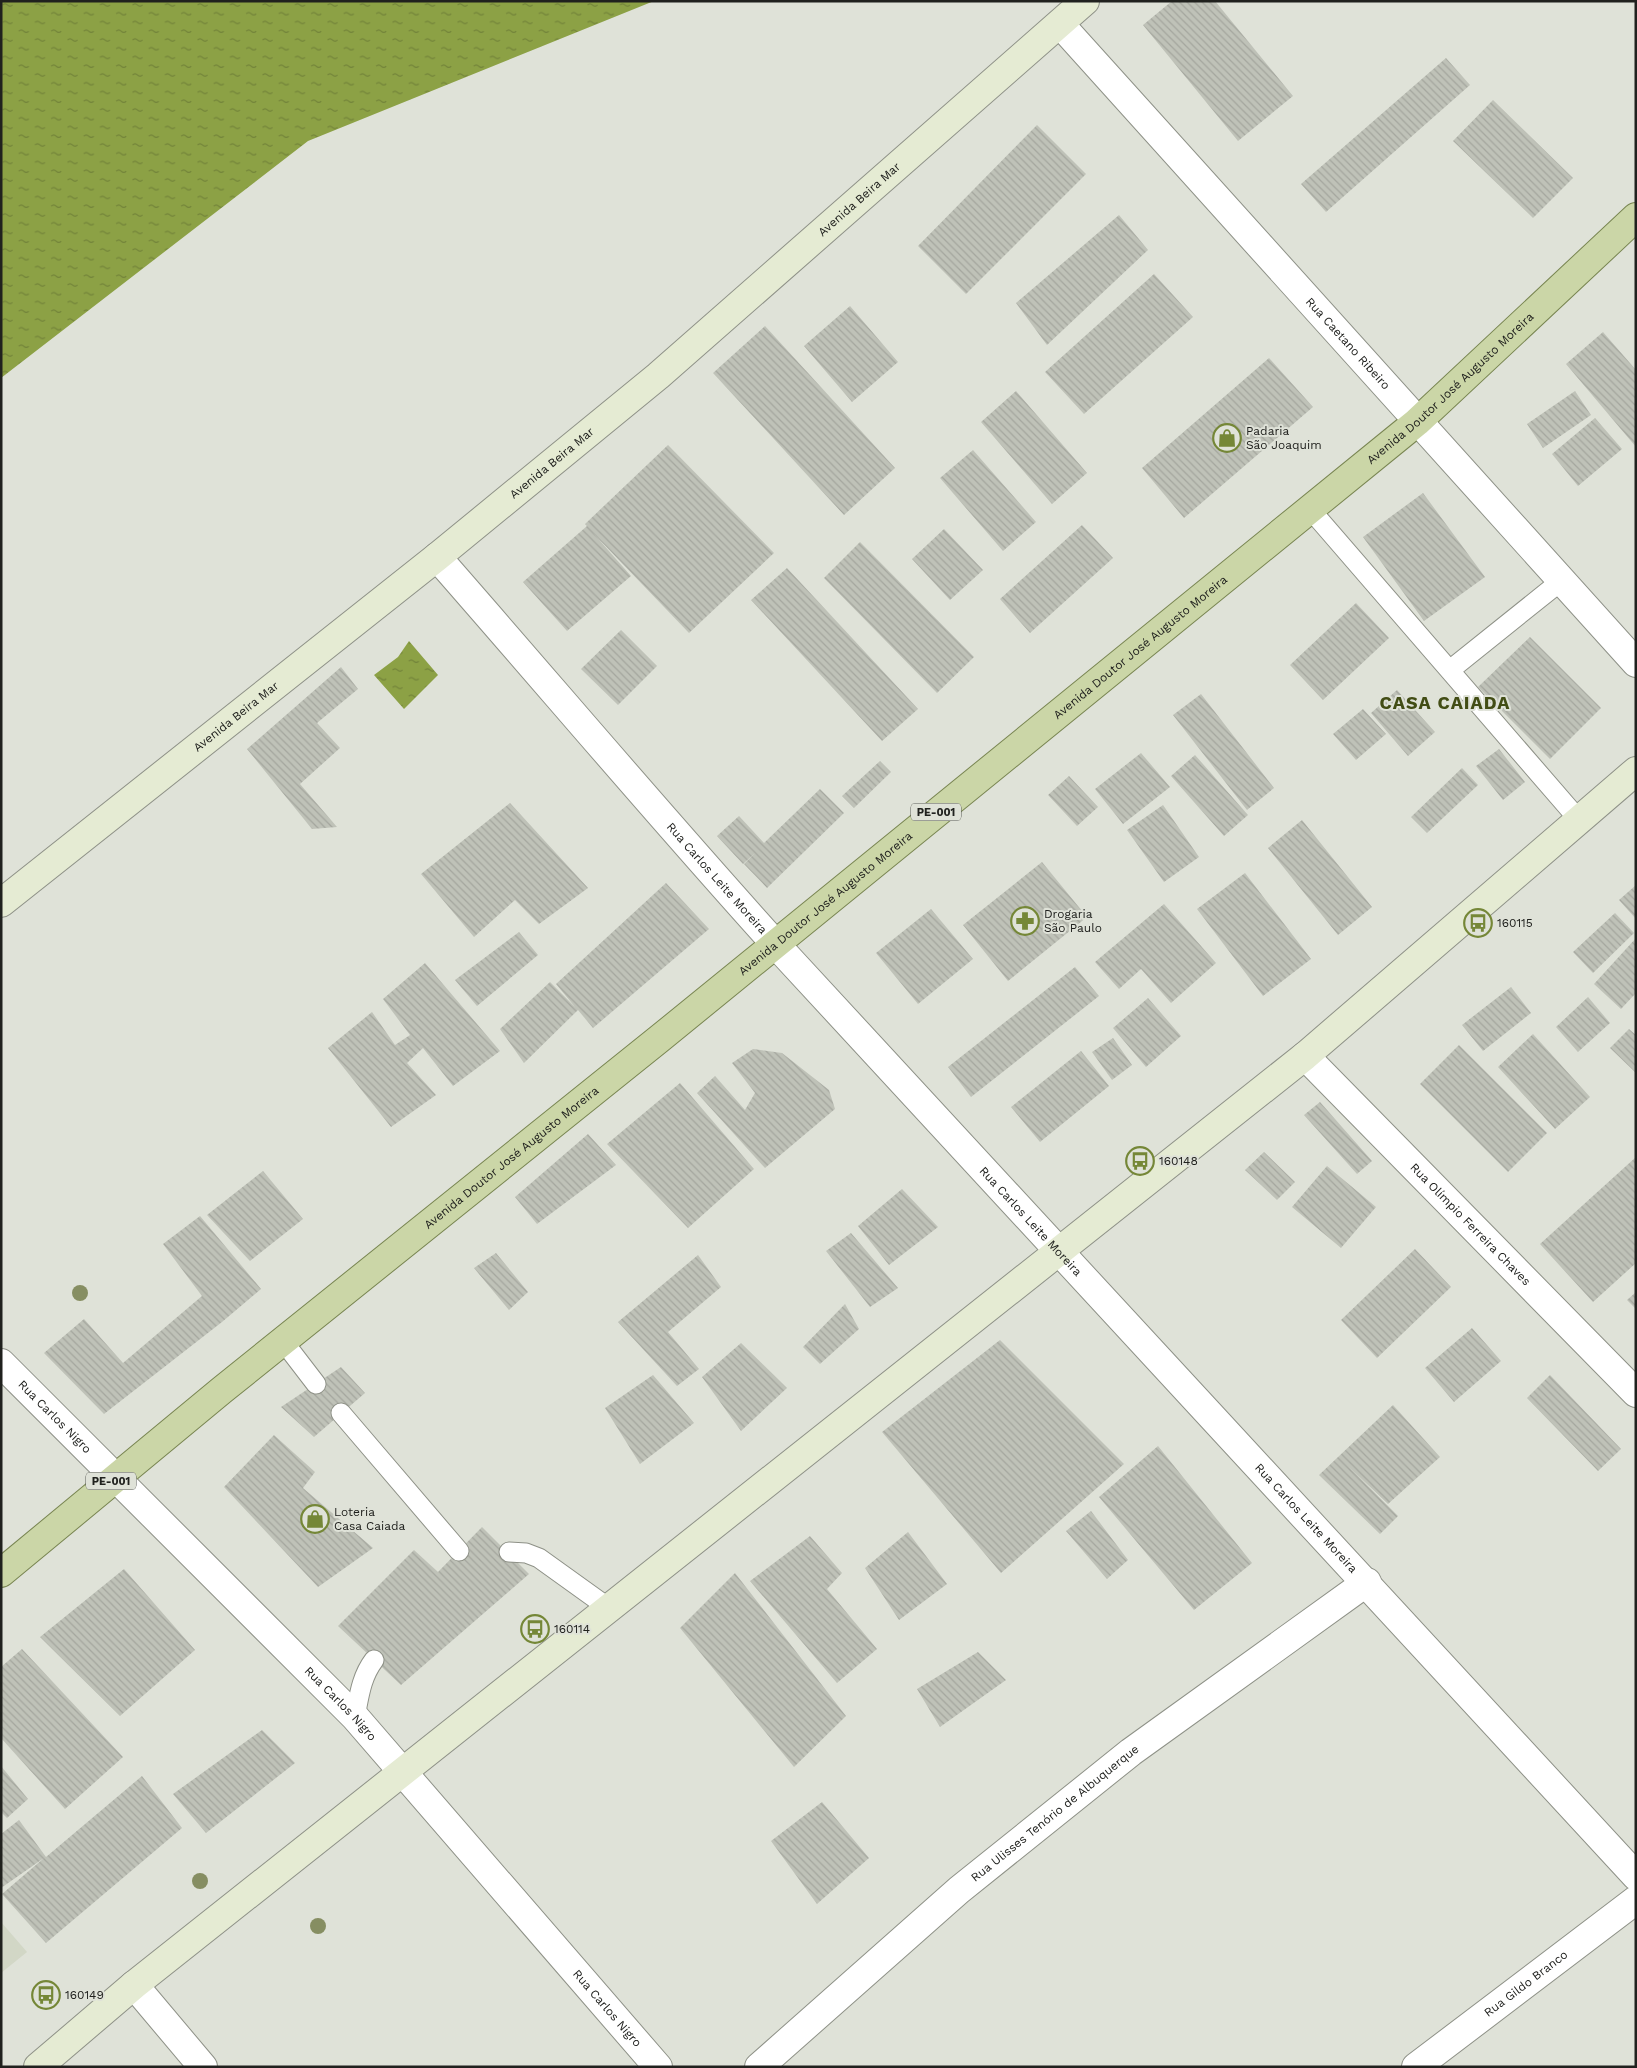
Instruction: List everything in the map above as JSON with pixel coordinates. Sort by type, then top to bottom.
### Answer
[{"type":"main road","name":"Avenida Beira Mar","points":[[1,903],[437,557],[658,376],[1085,1]]},
{"type":"main road","name":"Avenida Doutor José Augusto Moreira","points":[[1,1573],[283,1341],[1417,422],[1636,216]]},
{"type":"main road","points":[[38,2067],[134,1985],[1305,1056],[1636,771]]},
{"type":"street","name":"Rua Caetano Ribeiro","points":[[1060,24],[1636,663]]},
{"type":"street","name":"Rua Carlos Leite Moreira","points":[[437,557],[775,943],[1059,1253],[1367,1582],[1636,1876]]},
{"type":"street","name":"Rua Olímpio Ferreira Chaves","points":[[1305,1056],[1636,1393]]},
{"type":"street","name":"Rua Carlos Nigro","points":[[1,1363],[114,1479],[355,1717],[658,2067]]},
{"type":"street","name":"Rua Ulisses Tenório de Albuquerque","points":[[759,2067],[959,1890],[1131,1752],[1367,1582]]},
{"type":"street","name":"Rua Gildo Branco","points":[[1416,2067],[1636,1900]]},
{"type":"street","points":[[134,1985],[202,2067]]},
{"type":"lane","points":[[1310,509],[1579,820]]},
{"type":"lane","points":[[1450,670],[1562,581]]},
{"type":"lane","points":[[283,1341],[316,1384]]},
{"type":"lane","points":[[341,1413],[459,1551]]},
{"type":"lane","points":[[509,1552],[526,1553],[539,1558],[610,1609]]},
{"type":"lane","points":[[355,1717],[363,1679],[374,1660]]},
{"type":"shaded area","points":[[1,1922],[27,1952],[1,1973]]},
{"type":"water","points":[[1,1],[654,1],[308,141],[1,378]]},
{"type":"water","points":[[409,641],[438,675],[404,709],[374,675],[398,657]]},
{"type":"building","points":[[1172,1],[1215,1],[1293,96],[1238,141],[1143,25]]},
{"type":"building","points":[[1446,58],[1470,85],[1326,212],[1301,184]]},
{"type":"building","points":[[1493,100],[1573,178],[1533,218],[1453,141]]},
{"type":"building","points":[[1037,125],[1086,174],[966,294],[918,246]]},
{"type":"building","points":[[1119,215],[1148,250],[1047,345],[1016,303]]},
{"type":"building","points":[[1154,274],[1193,317],[1084,414],[1045,372]]},
{"type":"building","points":[[850,306],[898,362],[852,402],[804,346]]},
{"type":"building","points":[[765,326],[895,468],[844,515],[713,373]]},
{"type":"building","points":[[1603,332],[1636,370],[1636,447],[1566,364]]},
{"type":"building","name":"Padaria São Joaquim","points":[[1269,358],[1313,407],[1184,518],[1142,468]]},
{"type":"building","points":[[1016,391],[1087,473],[1052,504],[981,422]]},
{"type":"building","points":[[1575,391],[1591,415],[1543,448],[1527,424]]},
{"type":"building","points":[[1595,418],[1622,449],[1578,486],[1552,454]]},
{"type":"building","points":[[668,445],[774,553],[689,633],[593,533],[631,576],[567,631],[523,582],[587,526],[585,524]]},
{"type":"building","points":[[973,450],[1036,522],[1003,551],[940,478]]},
{"type":"building","points":[[1423,493],[1485,577],[1424,621],[1363,537]]},
{"type":"building","points":[[1082,525],[1113,558],[1030,633],[1000,599]]},
{"type":"building","points":[[944,529],[983,570],[950,600],[912,559]]},
{"type":"building","points":[[860,542],[974,657],[937,693],[824,578]]},
{"type":"building","points":[[787,568],[918,709],[882,741],[751,600]]},
{"type":"building","points":[[1356,603],[1389,638],[1323,700],[1290,665]]},
{"type":"building","points":[[621,630],[657,666],[618,705],[581,669]]},
{"type":"building","points":[[1530,637],[1601,708],[1550,759],[1478,687]]},
{"type":"building","points":[[341,667],[358,689],[317,723],[340,748],[300,784],[337,827],[312,829],[247,749]]},
{"type":"building","points":[[1397,690],[1435,732],[1408,756],[1371,713]]},
{"type":"building","points":[[1201,694],[1274,788],[1247,810],[1173,715]]},
{"type":"building","points":[[1363,709],[1386,734],[1356,760],[1333,734]]},
{"type":"building","points":[[1499,749],[1525,782],[1503,800],[1476,766]]},
{"type":"building","points":[[1141,753],[1170,787],[1123,824],[1095,789]]},
{"type":"building","points":[[1195,755],[1248,815],[1224,836],[1171,776]]},
{"type":"building","points":[[880,761],[891,772],[854,808],[842,796]]},
{"type":"building","points":[[1462,768],[1478,785],[1427,833],[1411,817]]},
{"type":"building","points":[[1069,776],[1098,807],[1077,826],[1048,795]]},
{"type":"building","points":[[820,789],[844,813],[767,888],[744,864],[755,853],[743,864],[717,836],[739,816],[764,843]]},
{"type":"building","points":[[510,803],[588,888],[539,924],[515,900],[474,937],[421,874]]},
{"type":"building","points":[[1163,805],[1199,857],[1164,882],[1127,830]]},
{"type":"building","points":[[1302,820],[1372,907],[1338,935],[1268,848]]},
{"type":"building","name":"Drogaria São Paulo","points":[[1042,862],[1087,917],[1008,981],[963,925]]},
{"type":"building","points":[[1245,873],[1311,959],[1263,996],[1197,909]]},
{"type":"building","points":[[666,883],[709,929],[593,1028],[578,1010],[524,1063],[500,1029],[550,982],[575,1007],[556,984]]},
{"type":"building","points":[[1636,885],[1636,919],[1619,900]]},
{"type":"building","points":[[1164,904],[1216,963],[1171,1003],[1141,969],[1119,989],[1095,962]]},
{"type":"building","points":[[931,909],[973,959],[918,1004],[876,953]]},
{"type":"building","points":[[1615,913],[1634,933],[1593,973],[1573,952]]},
{"type":"building","points":[[519,932],[538,955],[477,1006],[455,980]]},
{"type":"building","points":[[1636,938],[1636,993],[1621,1009],[1594,984]]},
{"type":"building","points":[[425,963],[500,1051],[453,1086],[423,1048],[407,1063],[436,1095],[391,1127],[328,1048],[372,1012],[395,1045],[410,1035],[383,999]]},
{"type":"building","points":[[1075,967],[1099,996],[971,1097],[948,1067]]},
{"type":"building","points":[[1511,987],[1531,1013],[1483,1051],[1462,1025]]},
{"type":"building","points":[[1588,997],[1610,1023],[1578,1052],[1556,1027]]},
{"type":"building","points":[[1148,998],[1181,1036],[1146,1067],[1113,1028]]},
{"type":"building","points":[[1629,1029],[1636,1035],[1636,1073],[1610,1048]]},
{"type":"building","points":[[1533,1034],[1590,1097],[1555,1129],[1498,1067]]},
{"type":"building","points":[[1113,1038],[1132,1065],[1112,1080],[1092,1052]]},
{"type":"building","points":[[1459,1045],[1547,1133],[1508,1172],[1420,1084]]},
{"type":"building","points":[[753,1049],[782,1053],[829,1090],[835,1109],[765,1168],[697,1093],[715,1076],[745,1110],[755,1093],[732,1063]]},
{"type":"building","points":[[1081,1051],[1109,1086],[1040,1142],[1011,1107]]},
{"type":"building","points":[[680,1083],[754,1169],[688,1228],[607,1144]]},
{"type":"building","points":[[1320,1102],[1372,1161],[1357,1174],[1304,1115]]},
{"type":"building","points":[[588,1134],[616,1165],[537,1224],[515,1197]]},
{"type":"building","points":[[1264,1152],[1295,1182],[1277,1200],[1245,1170]]},
{"type":"building","points":[[1636,1157],[1636,1263],[1593,1302],[1540,1244]]},
{"type":"building","points":[[1327,1166],[1376,1207],[1341,1248],[1292,1207]]},
{"type":"building","points":[[263,1171],[303,1219],[250,1261],[207,1215]]},
{"type":"building","points":[[902,1189],[938,1227],[889,1265],[858,1226]]},
{"type":"building","points":[[200,1216],[261,1289],[222,1322],[104,1414],[44,1353],[84,1319],[123,1363],[202,1296],[163,1244]]},
{"type":"building","points":[[851,1233],[898,1288],[870,1307],[826,1251]]},
{"type":"building","points":[[1415,1249],[1451,1287],[1377,1358],[1341,1320]]},
{"type":"building","points":[[496,1253],[528,1292],[509,1310],[474,1268]]},
{"type":"building","points":[[698,1255],[721,1287],[668,1332],[699,1369],[677,1386],[618,1322]]},
{"type":"building","points":[[1636,1292],[1636,1309],[1627,1300]]},
{"type":"building","points":[[845,1304],[859,1329],[820,1364],[803,1347]]},
{"type":"building","points":[[1472,1328],[1501,1361],[1454,1402],[1425,1368]]},
{"type":"building","points":[[1000,1340],[1124,1464],[1001,1573],[882,1432]]},
{"type":"building","points":[[741,1343],[787,1388],[741,1431],[702,1377]]},
{"type":"building","points":[[341,1367],[365,1393],[314,1437],[281,1407]]},
{"type":"building","points":[[653,1375],[694,1423],[640,1464],[605,1408]]},
{"type":"building","points":[[1550,1375],[1621,1449],[1598,1471],[1527,1398]]},
{"type":"building","points":[[1393,1405],[1440,1457],[1388,1504],[1349,1467],[1398,1516],[1380,1534],[1319,1475]]},
{"type":"building","points":[[274,1435],[315,1472],[303,1488],[373,1548],[318,1587],[224,1487]]},
{"type":"building","points":[[1158,1446],[1252,1563],[1194,1610],[1099,1497]]},
{"type":"building","points":[[1091,1511],[1128,1560],[1107,1579],[1066,1531]]},
{"type":"building","points":[[482,1527],[529,1574],[401,1685],[338,1626],[414,1550],[438,1572]]},
{"type":"building","points":[[908,1532],[947,1584],[899,1620],[865,1568]]},
{"type":"building","points":[[810,1536],[842,1573],[827,1589],[877,1649],[837,1683],[750,1581]]},
{"type":"building","points":[[124,1569],[195,1650],[120,1716],[40,1637]]},
{"type":"building","points":[[735,1573],[846,1716],[794,1767],[680,1628]]},
{"type":"building","points":[[22,1649],[123,1757],[65,1809],[1,1738],[1,1667]]},
{"type":"building","points":[[978,1652],[1006,1680],[940,1727],[917,1689]]},
{"type":"building","points":[[262,1730],[295,1763],[206,1833],[173,1794]]},
{"type":"building","points":[[1,1766],[28,1799],[7,1818],[1,1812]]},
{"type":"building","points":[[142,1776],[182,1828],[46,1943],[2,1894],[44,1858],[1,1888],[1,1834],[19,1820],[46,1857]]},
{"type":"building","points":[[822,1802],[869,1858],[817,1904],[771,1841]]},
{"type":"place","name":"Padaria São Joaquim","points":[[1227,438]]},
{"type":"place","name":"Drogaria São Paulo","points":[[1025,921]]},
{"type":"place","name":"160115","points":[[1478,923]]},
{"type":"place","name":"160148","points":[[1140,1161]]},
{"type":"place","name":"Loteria Casa Caiada","points":[[315,1519]]},
{"type":"place","name":"160114","points":[[535,1629]]},
{"type":"place","name":"160149","points":[[46,1995]]},
{"type":"district","name":"CASA CAIADA","points":[[1445,703]]}]
